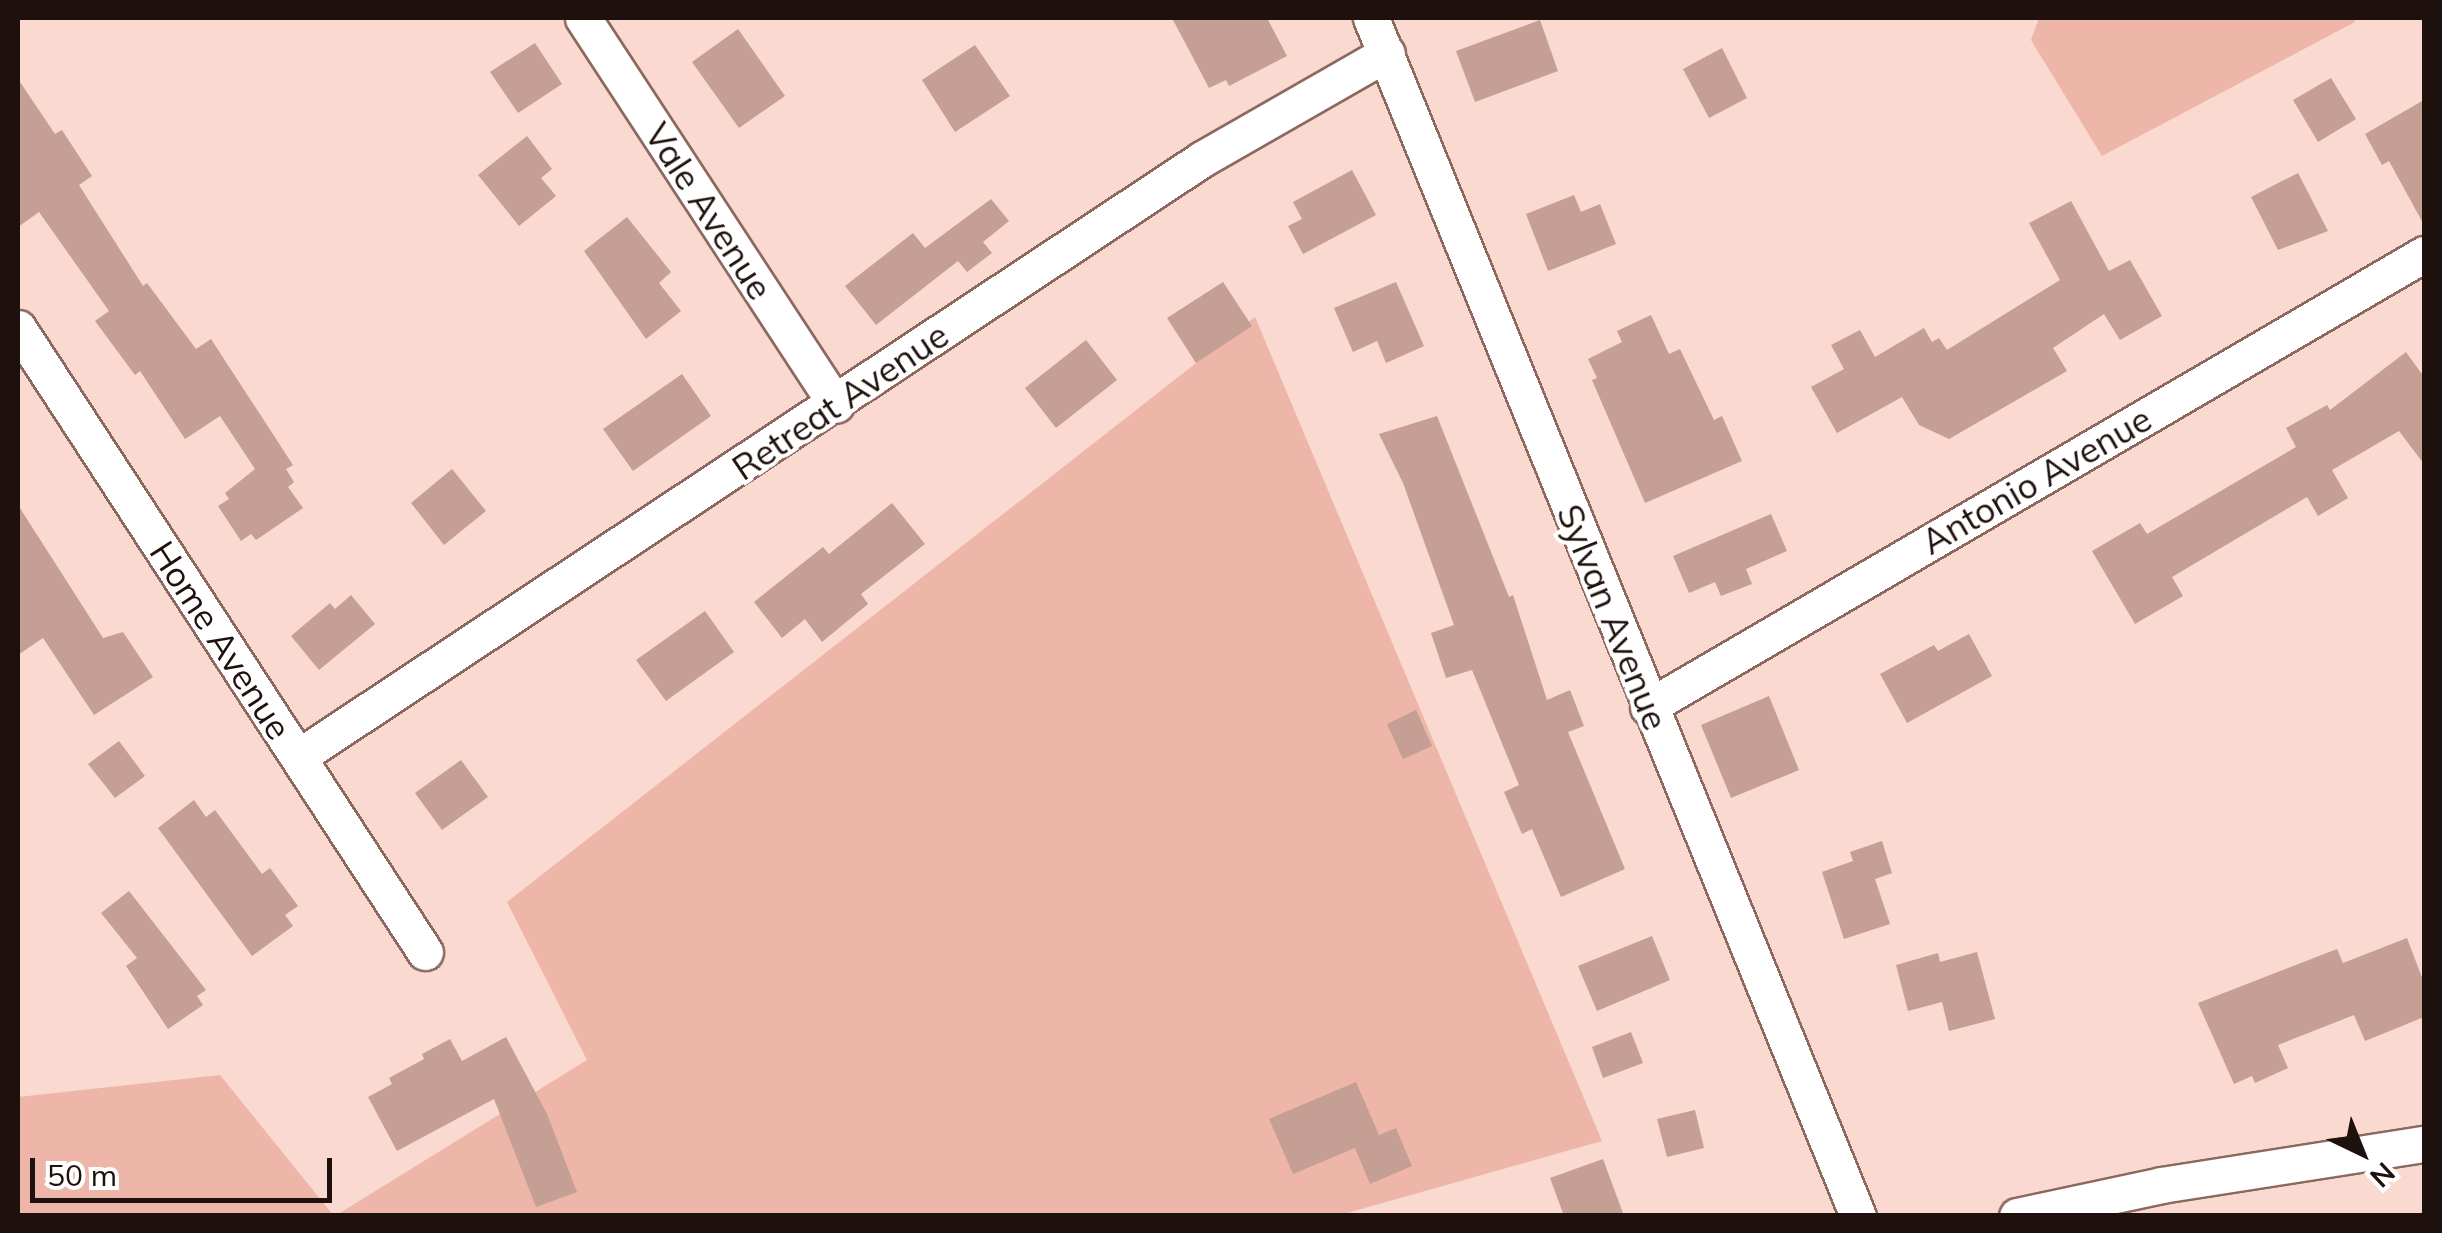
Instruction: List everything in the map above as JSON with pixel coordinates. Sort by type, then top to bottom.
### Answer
[{"type":"street","name":"Vale Avenue","points":[[583,18],[836,404]]},
{"type":"street","name":"Sylvan Avenue","points":[[1372,18],[1648,707],[1858,1216]]},
{"type":"street","name":"Retreat Avenue","points":[[298,758],[1202,159],[1386,53]]},
{"type":"street","name":"Antonio Avenue","points":[[1648,707],[2424,254]]},
{"type":"street","name":"Home Avenue","points":[[18,328],[425,952]]},
{"type":"street","points":[[2017,1216],[2161,1185],[2424,1144]]},
{"type":"shaded area","points":[[2039,18],[2354,18],[2355,22],[2102,156],[2031,40]]},
{"type":"shaded area","points":[[1255,317],[1602,1141],[1340,1215],[335,1216],[587,1060],[507,902]]},
{"type":"shaded area","points":[[220,1075],[333,1215],[18,1215],[18,1097]]},
{"type":"building","points":[[1172,18],[1267,18],[1287,56],[1229,86],[1226,80],[1209,88]]},
{"type":"building","points":[[1540,20],[1558,71],[1475,102],[1456,51]]},
{"type":"building","points":[[738,29],[785,96],[739,128],[692,62]]},
{"type":"building","points":[[535,43],[562,84],[518,113],[490,72]]},
{"type":"building","points":[[975,45],[1010,96],[955,132],[922,80]]},
{"type":"building","points":[[1722,48],[1747,98],[1709,118],[1683,69]]},
{"type":"building","points":[[2331,78],[2356,119],[2318,142],[2293,100]]},
{"type":"building","points":[[18,79],[55,134],[62,130],[92,176],[79,185],[143,286],[147,283],[196,349],[211,339],[293,465],[286,469],[294,482],[288,487],[303,508],[256,540],[251,534],[241,541],[218,506],[229,499],[225,493],[255,469],[220,416],[185,439],[140,371],[135,375],[95,321],[109,311],[39,212],[18,227]]},
{"type":"building","points":[[2424,100],[2424,225],[2389,161],[2382,165],[2365,134]]},
{"type":"building","points":[[527,136],[552,169],[541,178],[556,196],[519,226],[478,175]]},
{"type":"building","points":[[1352,170],[1376,215],[1303,254],[1288,226],[1302,219],[1293,202]]},
{"type":"building","points":[[2298,173],[2328,231],[2278,250],[2251,197]]},
{"type":"building","points":[[1574,195],[1581,212],[1600,204],[1616,244],[1548,271],[1526,214]]},
{"type":"building","points":[[991,199],[1009,221],[983,242],[992,253],[967,272],[958,261],[876,325],[845,286],[913,233],[925,248]]},
{"type":"building","points":[[2071,201],[2109,271],[2130,260],[2162,316],[2120,340],[2104,314],[2053,348],[2067,371],[1949,439],[1919,425],[1902,397],[1837,433],[1811,387],[1844,369],[1831,345],[1860,330],[1875,357],[1924,328],[1932,342],[1939,338],[1947,350],[2060,280],[2029,223]]},
{"type":"building","points":[[627,217],[671,272],[659,283],[681,311],[646,339],[584,251]]},
{"type":"building","points":[[1223,282],[1252,326],[1196,363],[1167,318]]},
{"type":"building","points":[[1396,282],[1424,346],[1386,363],[1377,341],[1353,352],[1334,308]]},
{"type":"building","points":[[1651,315],[1669,354],[1680,349],[1714,420],[1722,416],[1742,461],[1645,503],[1592,380],[1597,378],[1588,359],[1622,342],[1617,331]]},
{"type":"building","points":[[1086,340],[1117,380],[1056,428],[1025,388]]},
{"type":"building","points":[[2406,352],[2424,377],[2424,464],[2399,431],[2332,470],[2348,498],[2318,516],[2307,497],[2172,577],[2183,596],[2135,624],[2092,551],[2140,523],[2147,534],[2296,447],[2286,428],[2327,405],[2330,410]]},
{"type":"building","points":[[682,374],[711,416],[633,471],[603,429]]},
{"type":"building","points":[[1437,416],[1509,597],[1513,595],[1547,700],[1570,690],[1584,726],[1568,732],[1625,869],[1561,897],[1532,829],[1522,834],[1504,792],[1519,785],[1472,670],[1446,678],[1431,633],[1454,625],[1403,483],[1379,434]]},
{"type":"building","points":[[452,469],[486,511],[444,545],[411,503]]},
{"type":"building","points":[[892,503],[925,544],[861,594],[868,604],[822,642],[805,619],[782,638],[754,602],[823,547],[829,554]]},
{"type":"building","points":[[18,505],[103,638],[123,632],[153,677],[94,715],[43,638],[18,655]]},
{"type":"building","points":[[1771,514],[1787,551],[1746,569],[1752,584],[1721,596],[1715,582],[1689,593],[1673,556]]},
{"type":"building","points":[[351,595],[375,624],[319,670],[291,636],[330,603],[335,609]]},
{"type":"building","points":[[705,611],[734,652],[666,701],[636,660]]},
{"type":"building","points":[[1969,634],[1992,676],[1907,723],[1880,674],[1934,645],[1938,651]]},
{"type":"building","points":[[1769,696],[1799,770],[1731,798],[1701,725]]},
{"type":"building","points":[[1416,710],[1432,746],[1403,759],[1387,724]]},
{"type":"building","points":[[119,741],[145,776],[115,798],[88,764]]},
{"type":"building","points":[[461,760],[488,797],[442,830],[415,793]]},
{"type":"building","points":[[194,800],[206,817],[215,810],[262,874],[270,868],[298,906],[285,915],[293,926],[252,956],[158,828]]},
{"type":"building","points":[[1882,841],[1892,873],[1875,879],[1890,924],[1844,939],[1822,872],[1853,861],[1850,852]]},
{"type":"building","points":[[129,891],[206,990],[197,996],[203,1005],[168,1029],[126,966],[137,958],[101,913]]},
{"type":"building","points":[[1652,936],[1670,980],[1597,1011],[1578,966]]},
{"type":"building","points":[[2407,938],[2424,983],[2424,1017],[2365,1041],[2354,1015],[2278,1045],[2288,1068],[2255,1083],[2252,1076],[2234,1084],[2198,1003],[2337,949],[2343,963]]},
{"type":"building","points":[[1977,952],[1995,1019],[1949,1031],[1942,1002],[1908,1011],[1896,965],[1938,953],[1940,962]]},
{"type":"building","points":[[1631,1032],[1643,1063],[1603,1078],[1592,1047]]},
{"type":"building","points":[[506,1037],[547,1114],[577,1192],[536,1207],[494,1099],[397,1151],[368,1097],[392,1084],[389,1078],[424,1059],[422,1054],[450,1039],[462,1061]]},
{"type":"building","points":[[1356,1082],[1379,1135],[1396,1128],[1412,1166],[1370,1184],[1355,1148],[1293,1174],[1269,1119]]},
{"type":"building","points":[[1695,1110],[1704,1148],[1667,1157],[1657,1119]]},
{"type":"building","points":[[1603,1159],[1624,1216],[1564,1216],[1550,1178]]}]
